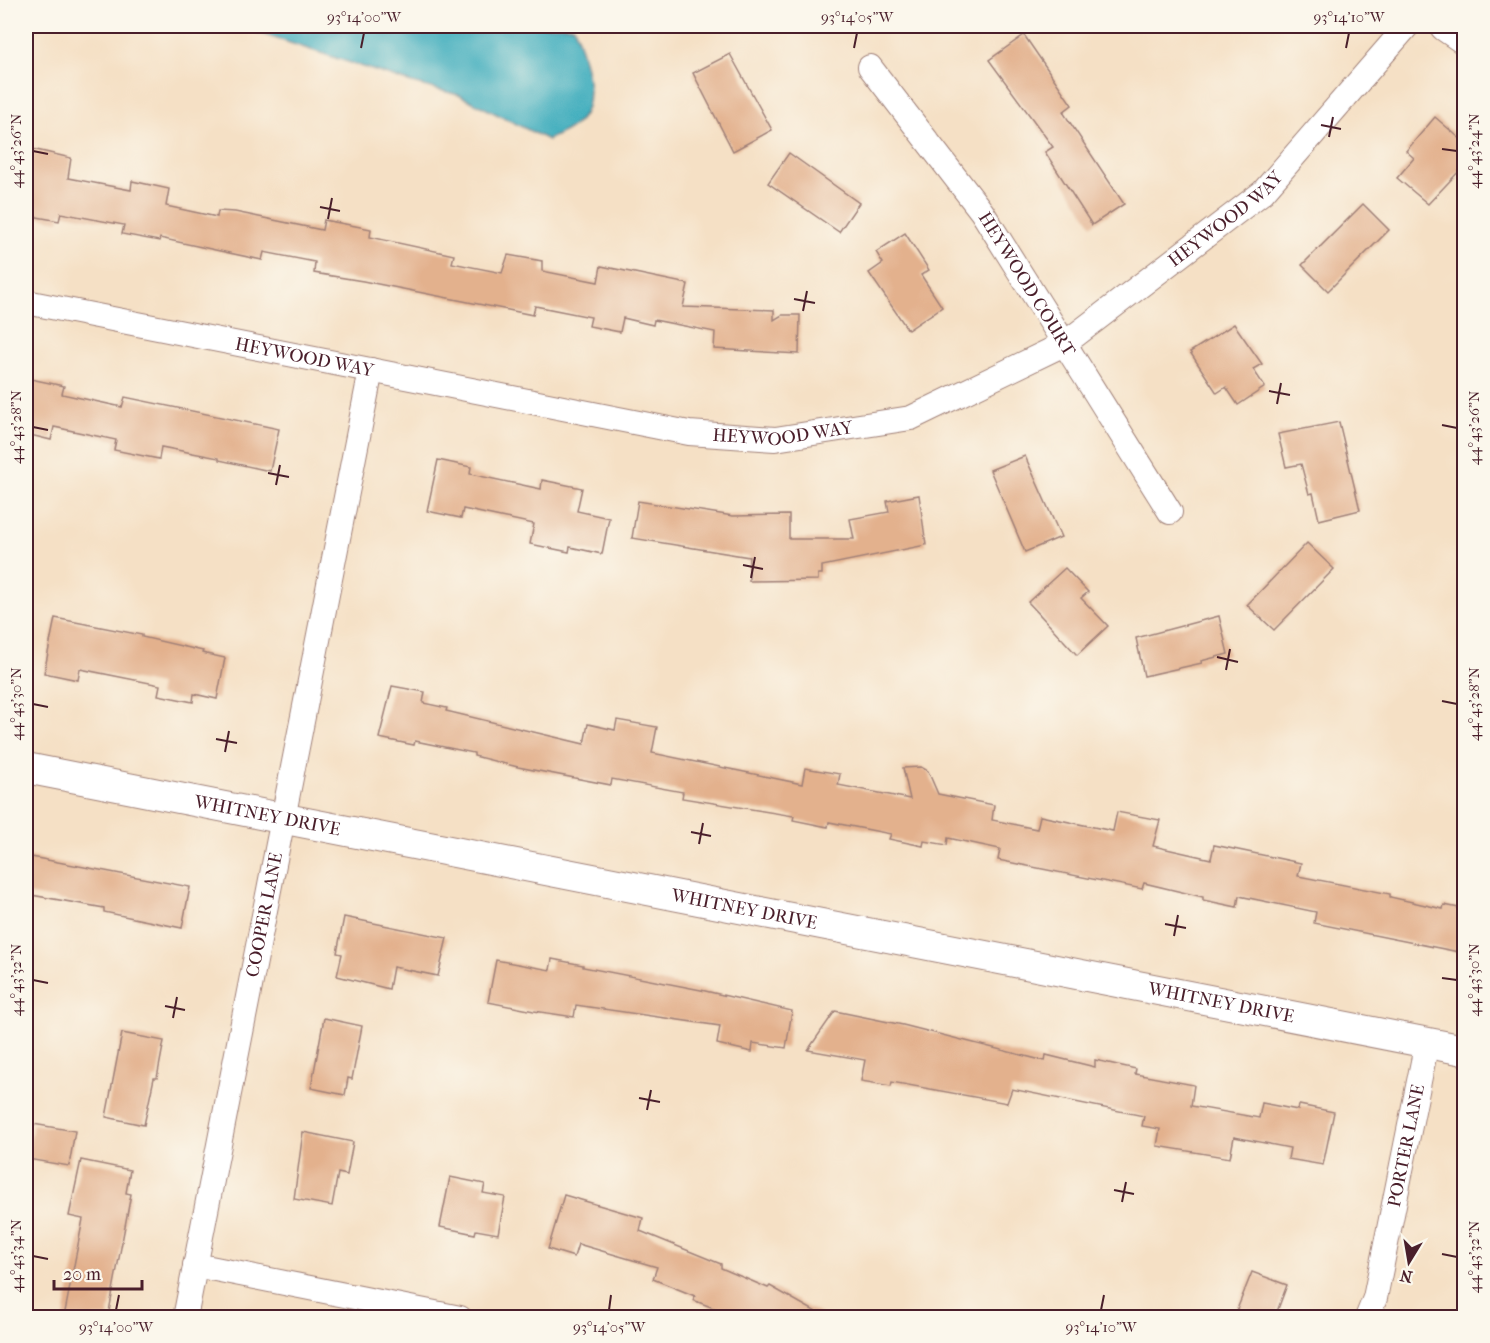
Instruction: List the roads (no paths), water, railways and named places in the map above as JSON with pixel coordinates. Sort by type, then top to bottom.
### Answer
[{"type":"street","name":"HEYWOOD WAY","points":[[26,302],[689,433],[775,438],[911,418],[1064,344],[1263,192],[1407,26]]},
{"type":"street","points":[[1445,26],[1464,39]]},
{"type":"street","name":"HEYWOOD COURT","points":[[870,67],[982,212],[1170,512]]},
{"type":"street","name":"COOPER LANE","points":[[184,1317],[371,370]]},
{"type":"street","name":"WHITNEY DRIVE","points":[[26,768],[1464,1050]]},
{"type":"street","name":"PORTER LANE","points":[[1367,1317],[1375,1298],[1426,1042]]},
{"type":"street","points":[[195,1265],[460,1317]]},
{"type":"water","points":[[238,26],[574,26],[589,87],[586,110],[577,123],[548,140],[459,95],[412,83]]}]
